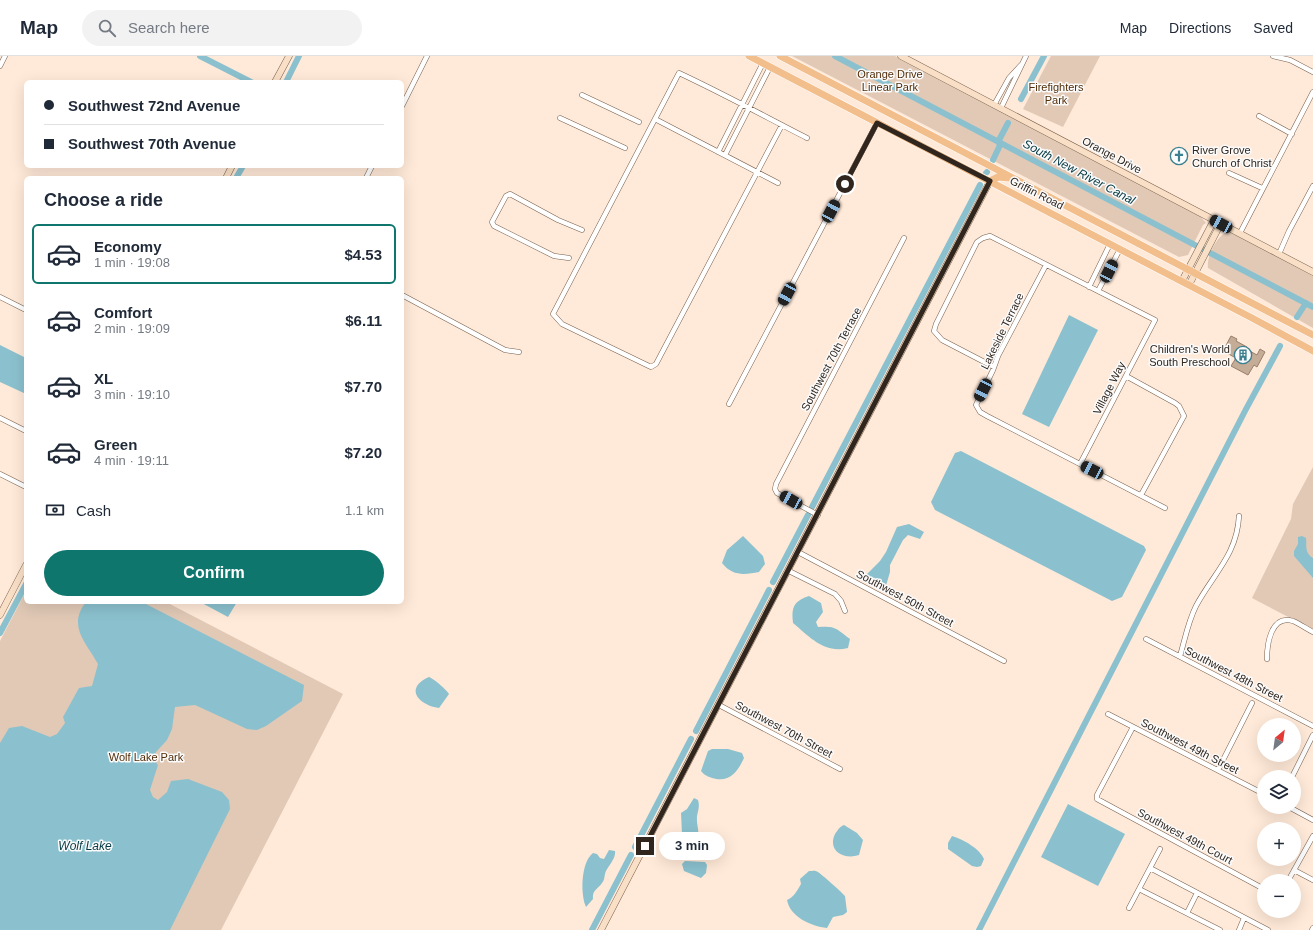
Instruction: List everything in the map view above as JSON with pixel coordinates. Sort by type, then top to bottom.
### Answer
[{"type":"main road","name":"Griffin Road","points":[[749,56],[1186,283],[1313,352]]},
{"type":"main road","name":"Griffin Road","points":[[780,56],[1196,272],[1313,335]]},
{"type":"main road","points":[[971,171],[983,170],[989,165]]},
{"type":"main road","points":[[990,181],[1003,177],[1017,180]]},
{"type":"street","points":[[0,66],[5,56]]},
{"type":"street","points":[[276,80],[288,56]]},
{"type":"street","points":[[404,102],[427,56]]},
{"type":"street","name":"Orange Drive","points":[[901,56],[1313,272]]},
{"type":"street","points":[[1001,108],[1024,63],[1026,56]]},
{"type":"street","points":[[1274,56],[1290,60],[1313,72]]},
{"type":"street","points":[[994,104],[1009,78],[1024,63]]},
{"type":"street","points":[[718,152],[742,104],[767,65]]},
{"type":"street","points":[[724,155],[749,108],[767,65]]},
{"type":"street","points":[[782,125],[656,364],[651,367],[562,324],[553,314],[679,73],[742,104],[749,108],[782,125],[806,138]]},
{"type":"street","points":[[1240,233],[1313,92]]},
{"type":"street","points":[[582,95],[639,122]]},
{"type":"street","points":[[1259,116],[1292,134]]},
{"type":"street","points":[[560,118],[625,148]]},
{"type":"street","points":[[655,119],[778,183]]},
{"type":"street","points":[[729,404],[877,123]]},
{"type":"street","points":[[1229,173],[1262,188]]},
{"type":"street","points":[[601,930],[818,515],[990,181]]},
{"type":"street","points":[[1279,254],[1289,230],[1313,186]]},
{"type":"street","points":[[569,258],[554,256],[494,226],[492,222],[506,196],[510,194],[558,220],[582,230]]},
{"type":"street","points":[[1186,283],[1189,269],[1214,220]]},
{"type":"street","points":[[1186,283],[1196,272],[1221,224]]},
{"type":"street","points":[[994,367],[942,340],[934,331],[936,324],[977,242],[982,238],[990,236],[1098,292],[1120,249]]},
{"type":"street","name":"Southwest 70th Terrace","points":[[818,515],[778,493],[775,489],[776,484],[904,238]]},
{"type":"street","points":[[1089,287],[1110,244]]},
{"type":"street","name":"Lakeside Terrace","points":[[1046,265],[998,356],[976,405],[980,412],[987,416],[1080,464]]},
{"type":"street","name":"Village Way","points":[[1080,464],[1155,320],[1098,292]]},
{"type":"street","points":[[404,296],[505,350],[519,352]]},
{"type":"street","points":[[0,297],[24,309]]},
{"type":"street","points":[[1126,376],[1180,406],[1184,416],[1141,496]]},
{"type":"street","points":[[0,418],[24,430]]},
{"type":"street","points":[[1080,464],[1165,508]]},
{"type":"street","points":[[0,474],[24,486]]},
{"type":"street","points":[[1180,656],[1196,606],[1231,552],[1238,530],[1239,516]]},
{"type":"street","name":"Southwest 50th Street","points":[[798,552],[1004,661]]},
{"type":"street","points":[[0,615],[24,569]]},
{"type":"street","points":[[788,571],[835,594],[845,611]]},
{"type":"street","points":[[1267,659],[1267,641],[1274,627],[1282,621],[1292,621],[1313,632]]},
{"type":"street","name":"Southwest 48th Street","points":[[1146,639],[1313,726]]},
{"type":"street","points":[[1218,770],[1252,703]]},
{"type":"street","name":"Southwest 70th Street","points":[[719,705],[840,770]]},
{"type":"street","name":"Southwest 49th Street","points":[[1108,714],[1257,790]]},
{"type":"street","name":"Southwest 49th Court","points":[[1133,726],[1097,795],[1097,799],[1257,885]]},
{"type":"street","points":[[1296,770],[1313,735]]},
{"type":"street","points":[[1301,814],[1313,820]]},
{"type":"street","points":[[1292,874],[1313,836]]},
{"type":"street","points":[[1129,908],[1160,849]]},
{"type":"street","points":[[1150,868],[1268,930]]},
{"type":"street","points":[[1294,870],[1313,880]]},
{"type":"street","points":[[1139,889],[1220,930]]},
{"type":"street","points":[[1187,913],[1197,893]]},
{"type":"street","points":[[1239,930],[1244,918]]},
{"type":"green space","name":"Orange Drive Linear Park","points":[[792,56],[895,56],[1200,216],[1206,223],[1203,225],[1188,255],[1179,257]]},
{"type":"green space","name":"Firefighters Park","points":[[1051,56],[1100,56],[1063,127],[1023,109]]},
{"type":"green space","points":[[1228,232],[1239,236],[1313,275],[1313,328],[1208,268],[1209,258],[1213,247],[1220,237]]},
{"type":"green space","points":[[1313,467],[1313,630],[1252,598],[1291,519],[1293,504]]},
{"type":"green space","name":"Wolf Lake","points":[[24,595],[24,604],[170,604],[343,694],[221,930],[0,930],[0,641]]},
{"type":"water","points":[[1069,315],[1098,330],[1049,427],[1022,414]]},
{"type":"water","points":[[0,345],[24,357],[24,393],[0,382]]},
{"type":"water","points":[[961,451],[1144,546],[1146,550],[1122,597],[1112,601],[935,510],[931,502],[955,453]]},
{"type":"water","points":[[909,524],[924,532],[920,539],[908,535],[903,540],[890,565],[890,572],[885,589],[866,578],[866,575],[880,561],[886,552],[897,527]]},
{"type":"water","points":[[743,536],[763,556],[765,564],[759,572],[739,574],[730,570],[722,563],[727,550]]},
{"type":"water","points":[[1302,536],[1306,538],[1307,551],[1313,558],[1313,578],[1294,556],[1294,551],[1298,544],[1298,537]]},
{"type":"water","points":[[809,596],[821,603],[823,612],[816,622],[818,627],[832,627],[838,630],[850,639],[848,648],[832,649],[818,643],[793,623],[793,609],[795,605],[800,600]]},
{"type":"water","name":"Wolf Lake","points":[[85,604],[146,604],[304,685],[302,701],[266,726],[257,730],[247,729],[195,705],[175,707],[172,729],[167,740],[156,752],[155,761],[158,765],[150,790],[153,797],[158,800],[167,792],[171,781],[188,779],[222,792],[229,800],[230,809],[170,930],[0,930],[0,743],[9,728],[22,726],[50,737],[57,734],[65,723],[63,717],[79,688],[92,686],[98,664],[80,634],[78,619]]},
{"type":"water","points":[[204,604],[236,604],[228,617]]},
{"type":"water","points":[[429,677],[449,694],[439,708],[425,703],[417,696],[417,686],[421,681]]},
{"type":"water","points":[[712,749],[728,749],[742,753],[744,758],[732,776],[718,779],[712,778],[701,771],[708,751]]},
{"type":"water","points":[[694,798],[699,802],[697,816],[698,834],[686,844],[684,843],[682,834],[681,813],[687,809]]},
{"type":"water","points":[[1068,804],[1125,834],[1098,886],[1041,857]]},
{"type":"water","points":[[844,825],[857,833],[863,840],[859,855],[843,855],[838,853],[833,845],[835,834]]},
{"type":"water","points":[[952,836],[966,842],[982,855],[984,859],[981,866],[972,866],[948,849],[948,843]]},
{"type":"water","points":[[609,850],[615,851],[615,854],[606,871],[603,882],[594,892],[593,899],[586,907],[582,887],[586,863],[593,853],[604,859]]},
{"type":"water","points":[[685,861],[705,862],[707,865],[706,873],[701,878],[684,871],[682,864]]},
{"type":"water","points":[[809,871],[818,872],[845,896],[847,912],[843,915],[833,917],[827,928],[802,920],[792,911],[787,900],[795,894],[801,884],[800,879]]},
{"type":"building","name":"Children's World South Preschool","points":[[1231,336],[1237,339],[1236,341],[1247,347],[1246,349],[1257,355],[1260,349],[1265,352],[1257,367],[1254,365],[1248,375],[1231,366],[1236,358],[1223,351]]},
{"type":"waterway","points":[[200,56],[247,80]]},
{"type":"waterway","points":[[287,80],[299,56]]},
{"type":"waterway","name":"South New River Canal","points":[[835,56],[1313,307]]},
{"type":"waterway","points":[[1021,99],[1044,56]]},
{"type":"waterway","points":[[998,142],[1008,123]]},
{"type":"waterway","points":[[993,160],[1001,143]]},
{"type":"waterway","points":[[237,176],[242,168]]},
{"type":"waterway","points":[[812,507],[980,185]]},
{"type":"waterway","points":[[1297,317],[1306,303]]},
{"type":"waterway","points":[[979,930],[1245,411],[1280,346]]},
{"type":"waterway","points":[[773,582],[808,515]]},
{"type":"waterway","points":[[0,633],[24,588]]},
{"type":"waterway","points":[[696,731],[769,590]]},
{"type":"waterway","points":[[635,847],[691,739]]},
{"type":"waterway","points":[[592,930],[631,855]]},
{"type":"place","name":"River Grove Church of Christ","points":[[1179,156]]},
{"type":"place","name":"Children's World South Preschool","points":[[1243,355]]},
{"type":"route","points":[[645,846],[794,562],[990,181],[877,123],[845,184]]},
{"type":"park label","name":"Wolf Lake Park","points":[[146,757]]}]
